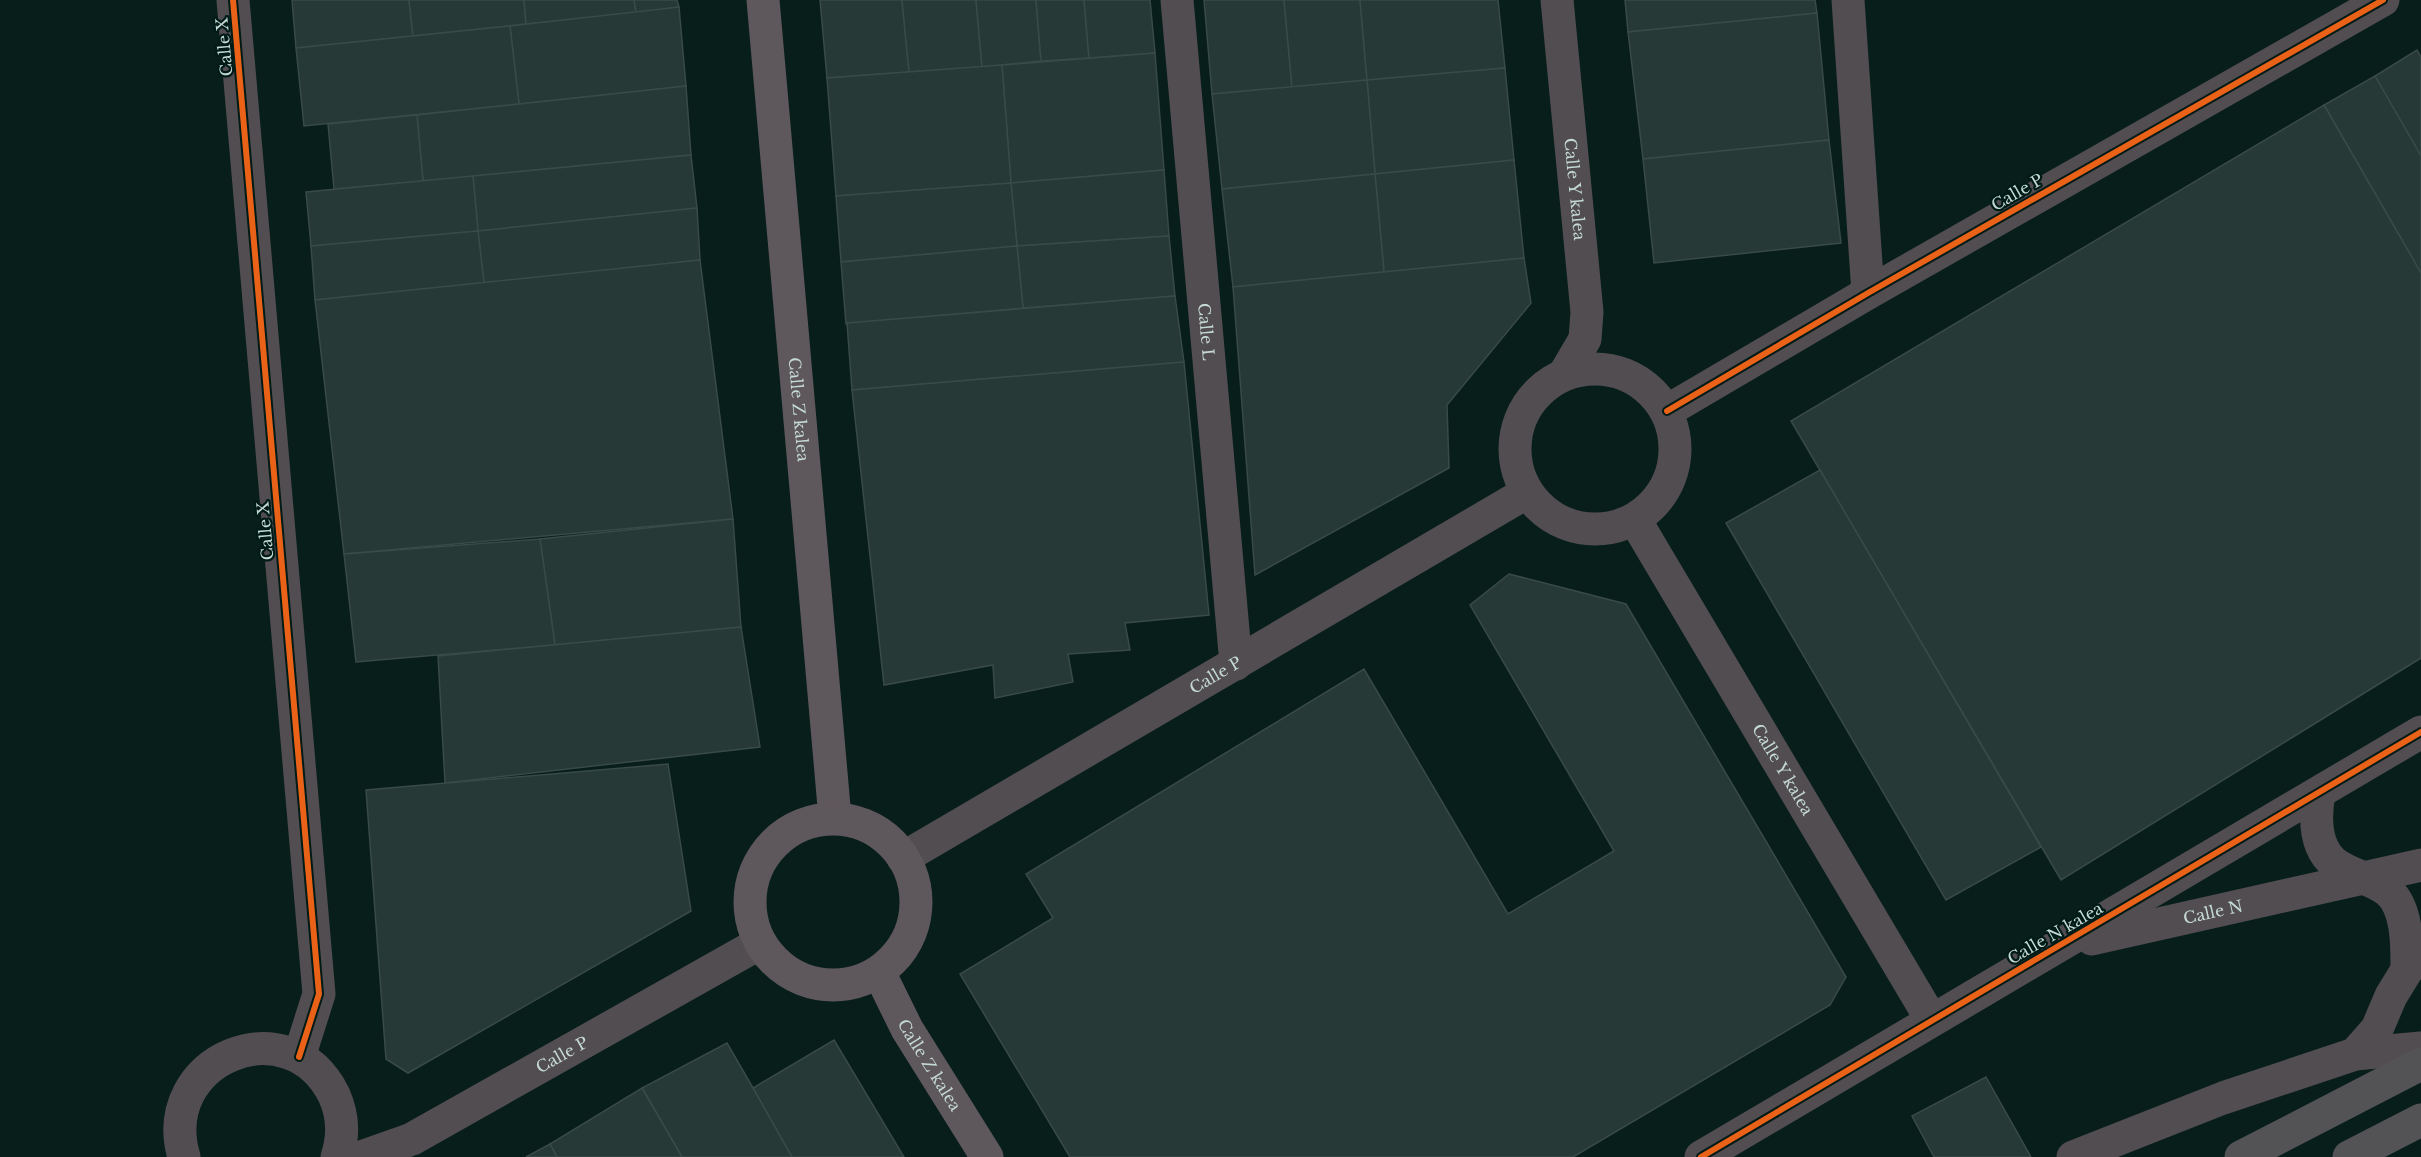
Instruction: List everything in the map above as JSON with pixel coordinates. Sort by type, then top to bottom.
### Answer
[{"type":"highway","points":[[2241,1157],[2421,1064]]},
{"type":"highway","points":[[2349,1157],[2421,1120]]},
{"type":"street","name":"Calle X","points":[[233,0],[319,994],[298,1057]]},
{"type":"street","name":"Calle Z kalea","points":[[763,0],[835,818]]},
{"type":"street","name":"Calle L","points":[[1176,0],[1236,664]]},
{"type":"street","name":"Calle Y kalea","points":[[1557,0],[1587,312],[1585,339],[1565,373]]},
{"type":"street","points":[[1848,0],[1868,292]]},
{"type":"street","name":"Calle P","points":[[1667,411],[1868,292],[2383,0]]},
{"type":"street","points":[[1588,368],[1612,370],[1634,378],[1653,392],[1667,411],[1676,441],[1673,472],[1659,499],[1635,520],[1607,530],[1575,528],[1548,515],[1526,493],[1515,466],[1514,438],[1524,410],[1541,388],[1565,373],[1588,368]]},
{"type":"street","name":"Calle P","points":[[903,858],[1526,493]]},
{"type":"street","name":"Calle Y kalea","points":[[1635,520],[1931,1019]]},
{"type":"street","name":"Calle N kalea","points":[[1701,1157],[1931,1019],[2062,945],[2421,732]]},
{"type":"street","points":[[2319,793],[2315,815],[2321,845],[2333,862],[2389,891],[2399,909],[2414,963],[2391,996],[2377,1029],[2355,1054]]},
{"type":"street","points":[[835,818],[869,826],[897,848],[903,858],[914,879],[916,914],[904,946],[879,972],[854,983],[827,986],[800,979],[777,964],[760,943],[750,909],[754,874],[772,844],[801,824],[835,818]]},
{"type":"street","name":"Calle N","points":[[2062,945],[2421,866]]},
{"type":"street","name":"Calle P","points":[[362,1157],[412,1139],[760,943]]},
{"type":"street","name":"Calle Z kalea","points":[[879,972],[907,1029],[987,1157]]},
{"type":"street","points":[[2073,1157],[2223,1098],[2355,1054],[2421,1048]]},
{"type":"street","points":[[184,1157],[179,1128],[184,1101],[198,1078],[219,1060],[245,1050],[272,1049],[298,1057],[316,1070],[329,1086],[338,1105],[342,1126],[337,1157]]},
{"type":"building","points":[[292,0],[409,0],[413,36],[296,48]]},
{"type":"building","points":[[409,0],[524,0],[526,24],[413,36]]},
{"type":"building","points":[[524,0],[634,0],[636,13],[526,24]]},
{"type":"building","points":[[634,0],[677,0],[679,7],[636,13]]},
{"type":"building","points":[[820,0],[902,0],[909,72],[827,78]]},
{"type":"building","points":[[902,0],[976,0],[982,67],[909,72]]},
{"type":"building","points":[[976,0],[1036,0],[1041,61],[982,67]]},
{"type":"building","points":[[1036,0],[1084,0],[1089,58],[1041,61]]},
{"type":"building","points":[[1084,0],[1150,0],[1155,53],[1089,58]]},
{"type":"building","points":[[1204,0],[1284,0],[1292,87],[1212,94]]},
{"type":"building","points":[[1284,0],[1360,0],[1367,80],[1292,87]]},
{"type":"building","points":[[1360,0],[1498,0],[1505,68],[1367,80]]},
{"type":"building","points":[[1625,0],[1815,0],[1817,13],[1628,32]]},
{"type":"building","points":[[679,7],[686,86],[519,104],[510,26]]},
{"type":"building","points":[[1817,13],[1829,140],[1643,159],[1628,32]]},
{"type":"building","points":[[510,26],[519,104],[304,126],[296,48]]},
{"type":"building","points":[[2417,50],[2421,57],[2421,156],[2375,76]]},
{"type":"building","points":[[1155,53],[1164,170],[1011,183],[1002,65]]},
{"type":"building","points":[[1002,65],[1011,183],[836,196],[827,78]]},
{"type":"building","points":[[1505,68],[1514,160],[1375,174],[1367,80]]},
{"type":"building","points":[[2375,76],[2421,156],[2421,273],[2324,105]]},
{"type":"building","points":[[1367,80],[1375,174],[1222,189],[1212,94]]},
{"type":"building","points":[[686,86],[691,155],[423,181],[417,115]]},
{"type":"building","points":[[2324,105],[2421,273],[2421,658],[2061,880],[1791,421]]},
{"type":"building","points":[[417,115],[423,181],[334,189],[328,124]]},
{"type":"building","points":[[1829,140],[1841,243],[1654,263],[1643,159]]},
{"type":"building","points":[[691,155],[697,208],[478,231],[473,176]]},
{"type":"building","points":[[1514,160],[1524,258],[1384,272],[1375,174]]},
{"type":"building","points":[[1164,170],[1169,236],[1017,246],[1011,183]]},
{"type":"building","points":[[1375,174],[1384,272],[1233,287],[1222,189]]},
{"type":"building","points":[[473,176],[478,231],[311,246],[306,192]]},
{"type":"building","points":[[1011,183],[1017,246],[841,262],[836,196]]},
{"type":"building","points":[[697,208],[700,260],[484,283],[478,231]]},
{"type":"building","points":[[478,231],[484,283],[315,300],[311,246]]},
{"type":"building","points":[[1169,236],[1175,296],[1023,308],[1017,246]]},
{"type":"building","points":[[1017,246],[1023,308],[846,324],[841,262]]},
{"type":"building","points":[[1524,258],[1531,303],[1447,405],[1449,468],[1255,575],[1233,287]]},
{"type":"building","points":[[700,260],[733,519],[344,554],[315,300]]},
{"type":"building","points":[[1175,296],[1184,362],[852,390],[847,323]]},
{"type":"building","points":[[1184,362],[1209,615],[1125,623],[1130,650],[1068,654],[1073,682],[995,698],[993,665],[884,685],[852,390]]},
{"type":"building","points":[[1820,470],[2041,847],[1946,900],[1726,523]]},
{"type":"building","points":[[733,519],[741,627],[555,645],[540,539]]},
{"type":"building","points":[[540,539],[555,645],[356,662],[344,554]]},
{"type":"building","points":[[1509,574],[1626,604],[1846,977],[1830,1005],[1573,1157],[1070,1157],[960,974],[1053,918],[1026,874],[1364,669],[1508,914],[1614,851],[1470,605]]},
{"type":"building","points":[[741,627],[760,747],[445,783],[438,656]]},
{"type":"building","points":[[668,764],[691,911],[408,1073],[386,1059],[366,790]]},
{"type":"building","points":[[834,1040],[904,1157],[792,1157],[753,1088]]},
{"type":"building","points":[[727,1043],[792,1157],[682,1157],[642,1088]]},
{"type":"building","points":[[1986,1077],[2031,1157],[1934,1157],[1912,1116]]},
{"type":"building","points":[[642,1088],[682,1157],[557,1157],[550,1144]]},
{"type":"building","points":[[550,1144],[557,1157],[526,1157]]},
{"type":"cycle path","points":[[233,0],[319,994],[299,1057]]},
{"type":"cycle path","points":[[1667,411],[1868,293],[2383,0]]},
{"type":"cycle path","points":[[1701,1157],[2421,732]]}]
